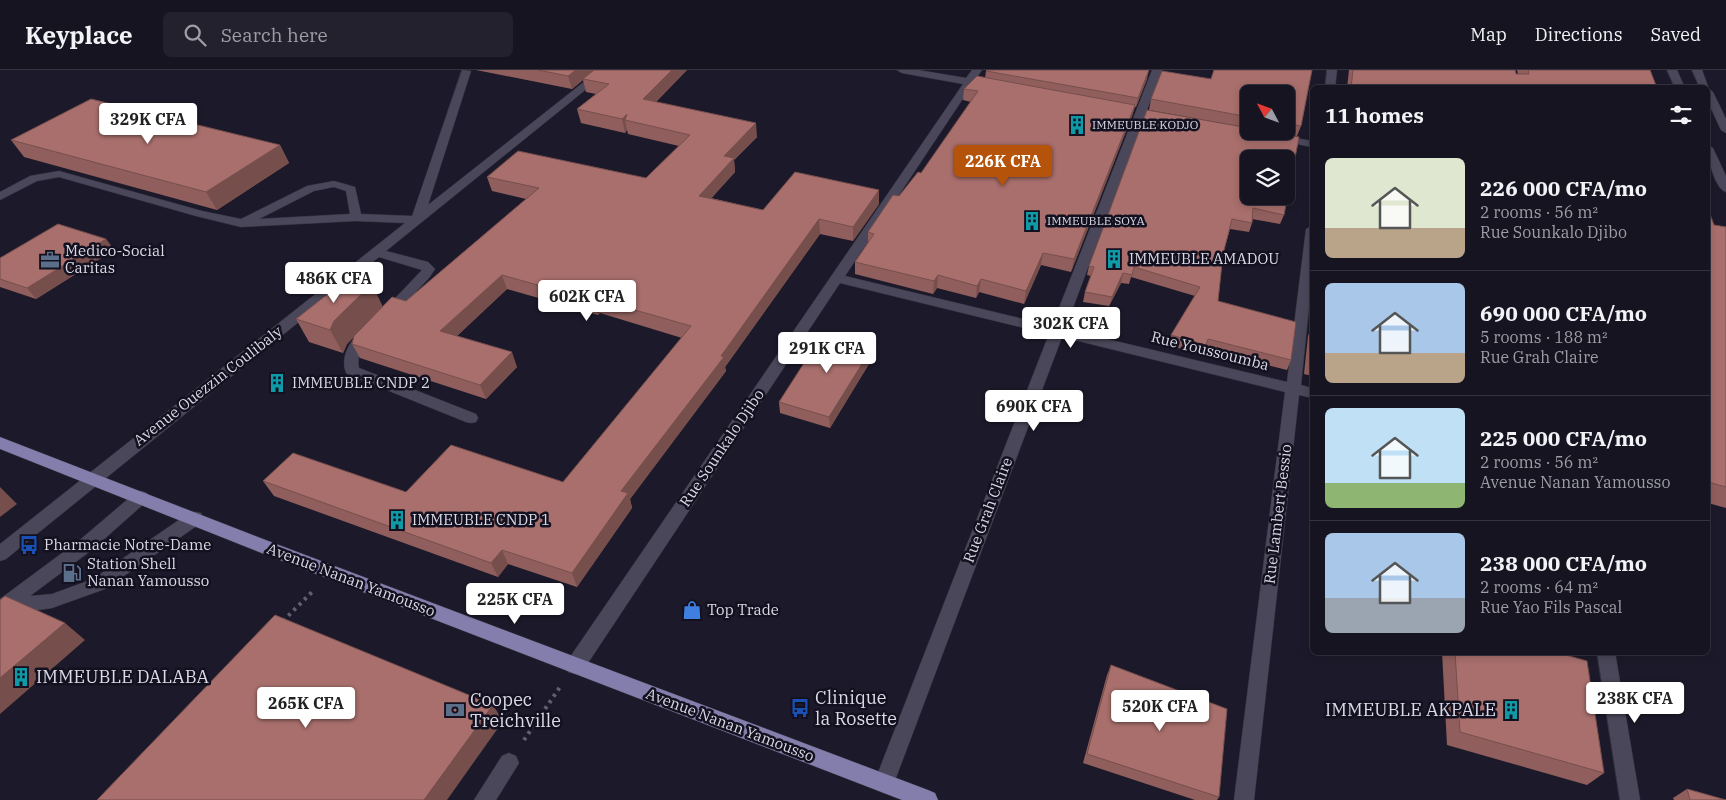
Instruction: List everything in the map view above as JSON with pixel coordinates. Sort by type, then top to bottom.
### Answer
[{"type":"main road","name":"Avenue Nanan Yamousso","points":[[0,443],[265,547],[928,800]]},
{"type":"street","name":"Avenue Ouezzin Coulibaly","points":[[0,554],[92,478],[605,70]]},
{"type":"street","points":[[902,70],[973,76],[988,85]]},
{"type":"street","name":"Rue Grah Claire","points":[[884,783],[1157,70]]},
{"type":"street","points":[[1330,85],[1332,70]]},
{"type":"street","points":[[1672,70],[1679,85]]},
{"type":"street","points":[[1697,70],[1704,85]]},
{"type":"street","points":[[0,196],[34,178],[59,174],[200,214],[241,223],[356,217],[417,220],[466,71]]},
{"type":"street","name":"Rue Sounkalo Djibo","points":[[575,666],[973,76]]},
{"type":"street","points":[[1710,96],[1726,130]]},
{"type":"street","points":[[1291,140],[1310,144]]},
{"type":"street","points":[[1710,153],[1726,189]]},
{"type":"street","points":[[241,223],[311,188],[334,184],[351,189],[356,217]]},
{"type":"street","name":"Rue Lambert Bessio","points":[[1244,800],[1310,246]]},
{"type":"street","points":[[376,252],[424,265],[429,269],[354,348],[350,361],[352,371],[471,418]]},
{"type":"street","name":"Rue Youssoumba","points":[[837,278],[1310,392]]},
{"type":"street","points":[[1,607],[87,544],[141,497]]},
{"type":"street","points":[[1,607],[52,601],[99,584],[194,518]]},
{"type":"street","points":[[1606,655],[1630,800]]},
{"type":"street","points":[[484,800],[509,763]]},
{"type":"path","points":[[278,626],[332,572]]},
{"type":"path","points":[[509,763],[575,666]]},
{"type":"building","points":[[538,70],[576,70],[568,76]]},
{"type":"building","points":[[594,70],[672,70],[643,99],[756,123],[724,156],[734,158],[699,196],[763,210],[795,172],[879,190],[853,227],[819,219],[721,356],[724,357],[621,491],[628,493],[572,573],[502,550],[491,563],[263,481],[293,453],[406,492],[451,445],[563,482],[691,326],[502,275],[440,331],[512,352],[480,385],[352,344],[354,336],[392,297],[406,301],[539,188],[487,177],[518,151],[646,178],[690,135],[625,120],[627,114],[622,119],[577,109],[609,84],[583,79]]},
{"type":"building","points":[[987,70],[1149,70],[1138,98]]},
{"type":"building","points":[[1214,70],[1312,70],[1301,126],[1295,125],[1295,85],[1240,85],[1240,115],[1151,99],[1162,71],[1211,79]]},
{"type":"building","points":[[1353,70],[1515,70],[1516,74],[1529,74],[1528,70],[1650,70],[1656,85],[1351,85]]},
{"type":"building","points":[[977,76],[1135,105],[1074,259],[1043,253],[1026,291],[981,279],[977,286],[938,275],[934,281],[855,262],[874,234],[868,232],[893,195],[899,196],[918,172],[921,173],[978,91],[964,89]]},
{"type":"building","points":[[91,99],[280,145],[206,192],[11,140]]},
{"type":"building","points":[[1147,110],[1240,126],[1240,140],[1295,140],[1295,136],[1299,137],[1295,158],[1295,150],[1240,150],[1240,205],[1286,205],[1284,215],[1253,208],[1252,223],[1232,219],[1223,254],[1218,301],[1296,322],[1291,360],[1208,339],[1206,345],[1171,335],[1200,287],[1134,267],[1132,275],[1123,273],[1112,297],[1085,292],[1094,267],[1089,266]]},
{"type":"building","points":[[1710,214],[1714,225],[1726,227],[1726,487],[1710,483]]},
{"type":"building","points":[[58,224],[106,239],[27,288],[0,279],[0,258]]},
{"type":"building","points":[[348,278],[372,284],[334,321],[330,330],[296,319]]},
{"type":"building","points":[[822,335],[875,343],[829,417],[779,402]]},
{"type":"building","points":[[5,596],[65,623],[0,678],[0,600]]},
{"type":"building","points":[[275,615],[493,705],[424,800],[97,800]]},
{"type":"building","name":"IMMEUBLE AKPALE","points":[[1455,655],[1566,655],[1587,661],[1604,773],[1460,732]]},
{"type":"building","points":[[1111,665],[1227,709],[1219,797],[1087,754]]},
{"type":"building","points":[[1687,789],[1726,800],[1690,800]]},
{"type":"place","name":"IMMEUBLE KODJO","points":[[1077,125]]},
{"type":"place","name":"IMMEUBLE SOYA","points":[[1032,221]]},
{"type":"place","name":"IMMEUBLE AMADOU","points":[[1114,259]]},
{"type":"place","name":"Medico-Social Caritas","points":[[50,260]]},
{"type":"place","name":"IMMEUBLE CNDP 2","points":[[277,383]]},
{"type":"place","name":"IMMEUBLE CNDP 1","points":[[397,520]]},
{"type":"place","name":"Pharmacie Notre-Dame","points":[[29,545]]},
{"type":"place","name":"Station Shell Nanan Yamousso","points":[[72,573]]},
{"type":"place","name":"Top Trade","points":[[692,610]]},
{"type":"place","name":"IMMEUBLE DALABA","points":[[21,677]]},
{"type":"place","name":"Clinique la Rosette","points":[[800,708]]},
{"type":"place","name":"Coopec Treichville","points":[[455,710]]},
{"type":"place","name":"IMMEUBLE AKPALE","points":[[1511,710]]}]
